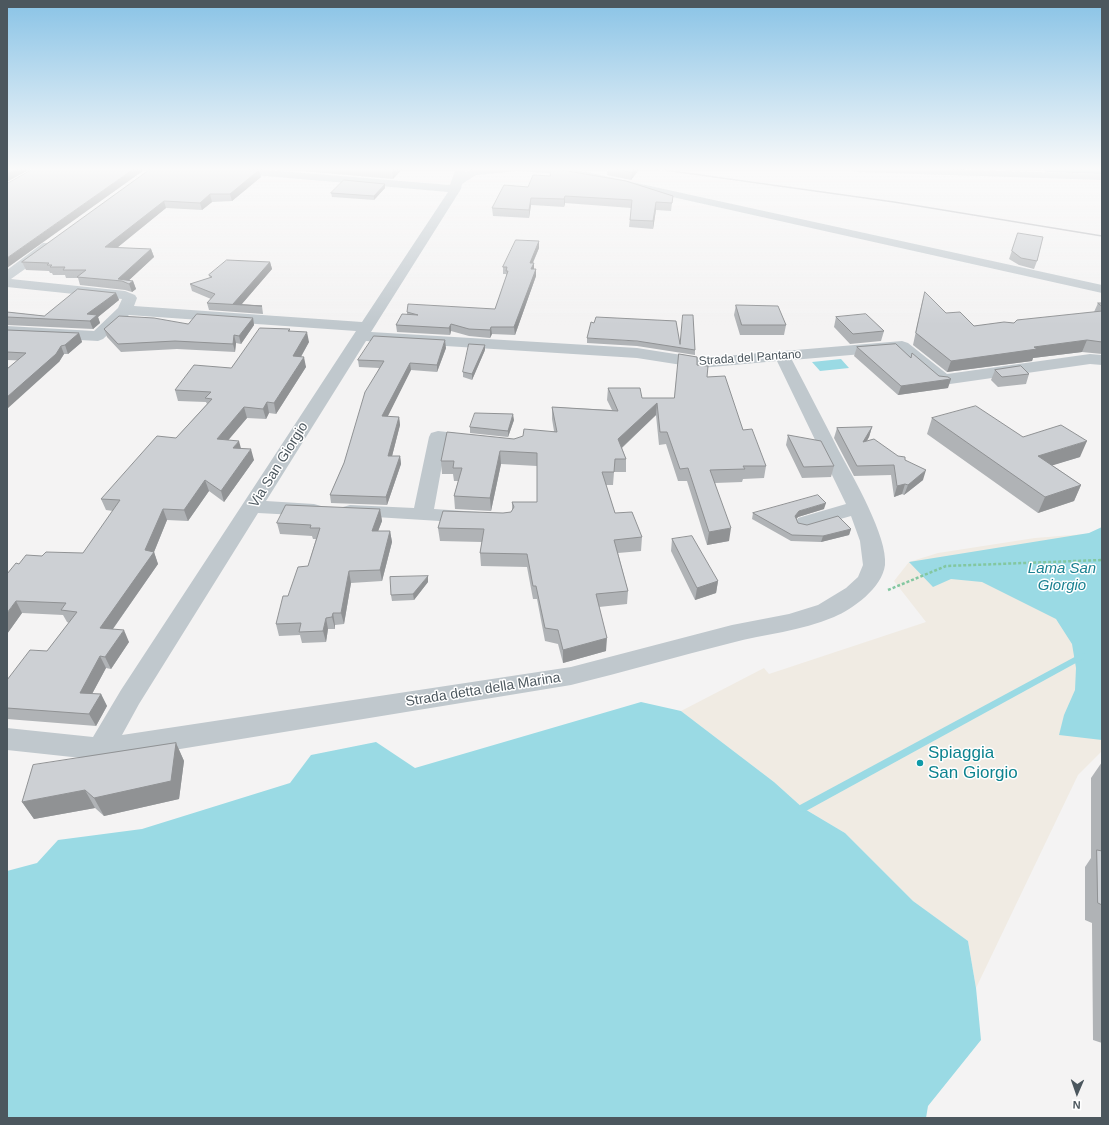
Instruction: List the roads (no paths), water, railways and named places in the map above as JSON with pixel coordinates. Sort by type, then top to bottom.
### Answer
[{"type":"street","name":"Via San Giorgio","points":[[100,749],[130,697],[253,507],[435,220]]},
{"type":"street","points":[[795,220],[1102,289]]},
{"type":"street","points":[[7,276],[60,237]]},
{"type":"street","points":[[7,283],[125,295],[130,298],[125,310],[98,336],[7,331]]},
{"type":"street","name":"Strada del Pantano","points":[[125,310],[637,353],[701,363],[902,346],[943,380],[1090,359],[1102,360]]},
{"type":"street","name":"Strada detta della Marina","points":[[7,739],[100,749],[182,738],[571,676],[634,661],[732,634],[790,622],[826,611],[854,594],[868,581],[874,565],[871,541],[858,507],[782,356]]},
{"type":"street","points":[[423,515],[438,437],[492,442]]},
{"type":"street","points":[[253,507],[487,518]]},
{"type":"street","points":[[805,523],[858,507]]},
{"type":"water","points":[[841,359],[849,368],[820,371],[812,362]]},
{"type":"water","name":"Lama San Giorgio","points":[[1102,527],[1102,740],[1059,735],[1064,715],[1075,690],[1076,668],[1072,644],[1056,619],[982,582],[951,579],[933,587],[909,562],[1089,533]]},
{"type":"water","points":[[641,702],[681,711],[774,782],[803,808],[845,833],[913,901],[968,941],[976,988],[981,1040],[928,1106],[926,1118],[7,1118],[7,871],[37,863],[58,840],[142,829],[290,783],[311,755],[376,742],[415,768]]},
{"type":"waterway","points":[[803,808],[1082,656]]},
{"type":"railway","points":[[1007,220],[1102,236]]},
{"type":"place","name":"Spiaggia San Giorgio","points":[[920,763]]}]
